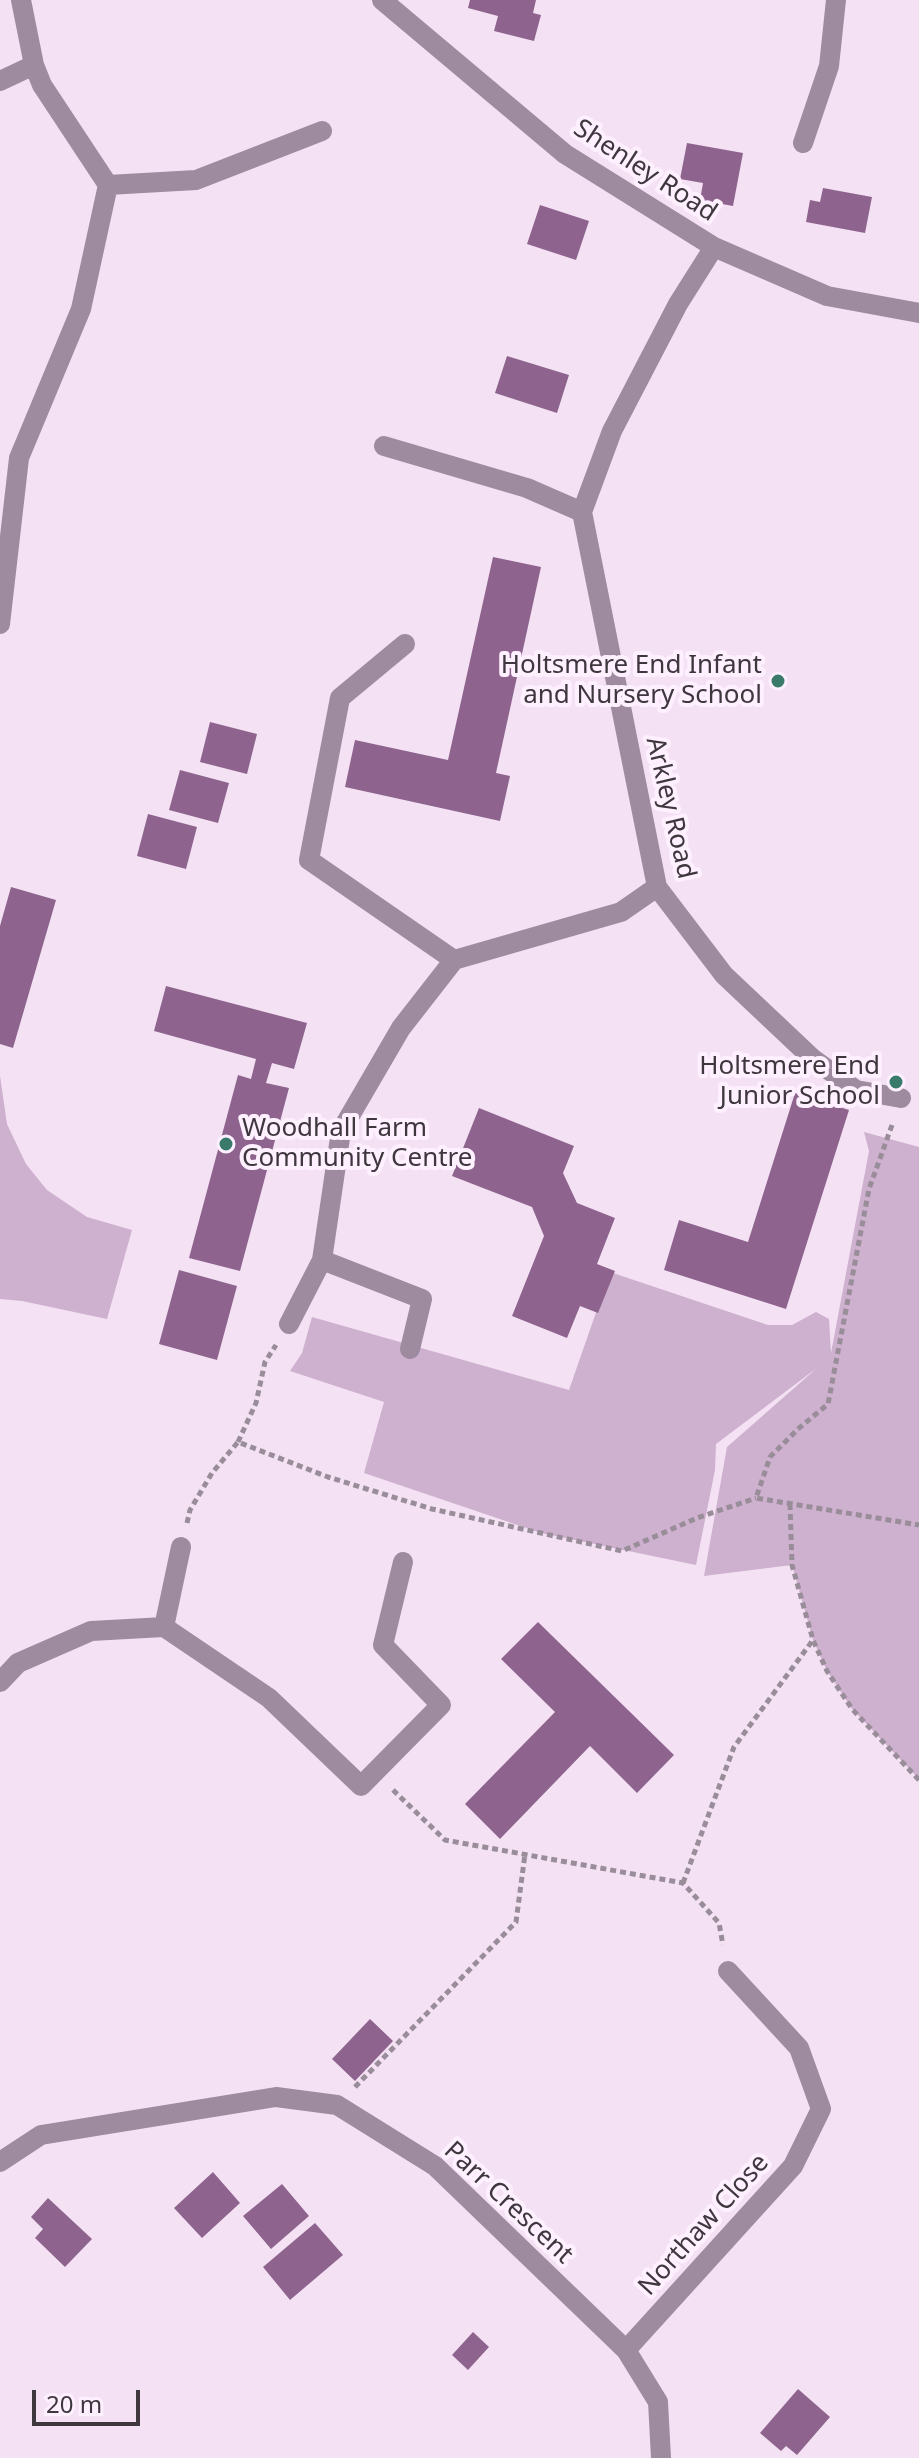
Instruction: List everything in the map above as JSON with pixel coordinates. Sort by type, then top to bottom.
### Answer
[{"type":"street","points":[[0,624],[9,456],[81,309],[108,185],[42,85],[34,65],[21,0]]},
{"type":"street","name":"Shenley Road","points":[[382,0],[565,154],[714,247],[827,296],[919,313]]},
{"type":"street","points":[[803,143],[829,66],[836,0]]},
{"type":"street","points":[[0,81],[34,65]]},
{"type":"street","points":[[108,185],[196,180],[322,131]]},
{"type":"street","points":[[384,446],[527,488],[582,512],[612,431],[678,304],[714,247]]},
{"type":"street","name":"Arkley Road","points":[[582,512],[657,887],[724,975],[812,1058],[856,1090],[901,1098]]},
{"type":"street","points":[[405,644],[340,698],[309,860],[454,960]]},
{"type":"street","points":[[289,1324],[322,1260],[341,1131],[401,1028],[454,960],[621,912],[657,887]]},
{"type":"street","points":[[322,1260],[422,1299],[410,1349]]},
{"type":"street","points":[[164,1627],[181,1547]]},
{"type":"street","points":[[0,1682],[18,1663],[91,1631],[164,1627],[269,1698],[368,1779],[441,1705],[383,1645],[403,1562]]},
{"type":"street","name":"Northaw Close","points":[[626,2350],[793,2166],[821,2109],[799,2048],[728,1971]]},
{"type":"street","name":"Parr Crescent","points":[[0,2162],[41,2135],[276,2097],[337,2105],[435,2166],[626,2350],[658,2402],[661,2458]]},
{"type":"path","points":[[756,1498],[770,1457],[828,1404],[869,1189],[901,1098]]},
{"type":"path","points":[[181,1547],[190,1510],[212,1473],[238,1442],[256,1403],[265,1362],[289,1324]]},
{"type":"path","points":[[238,1442],[328,1477],[432,1509],[622,1551],[697,1518],[756,1498],[919,1525]]},
{"type":"path","points":[[790,1504],[792,1565],[813,1640],[827,1671],[852,1709],[919,1780]]},
{"type":"path","points":[[683,1883],[734,1747],[813,1640]]},
{"type":"path","points":[[368,1779],[445,1840],[683,1883],[719,1923],[728,1971]]},
{"type":"path","points":[[337,2105],[516,1922],[525,1854]]},
{"type":"shaded area","points":[[0,1076],[7,1124],[26,1164],[47,1190],[87,1217],[132,1230],[107,1319],[0,1299]]},
{"type":"shaded area","points":[[864,1132],[919,1147],[919,1779],[852,1709],[827,1671],[813,1640],[792,1565],[704,1576],[727,1447],[817,1368],[716,1444],[715,1470],[696,1565],[541,1533],[364,1473],[384,1402],[290,1371],[302,1353],[312,1317],[569,1390],[610,1272],[768,1325],[792,1325],[816,1312],[829,1319],[831,1353],[869,1151]]},
{"type":"building","points":[[470,0],[536,0],[533,13],[541,15],[534,41],[494,31],[498,16],[468,8]]},
{"type":"building","points":[[687,143],[743,153],[733,206],[700,200],[703,183],[680,179]]},
{"type":"building","points":[[823,188],[872,197],[865,233],[806,222],[810,200],[820,202]]},
{"type":"building","points":[[540,205],[589,221],[576,260],[527,244]]},
{"type":"building","points":[[507,356],[569,375],[557,413],[495,393]]},
{"type":"building","points":[[493,557],[541,567],[496,773],[510,776],[500,821],[345,787],[355,740],[448,760]]},
{"type":"building","points":[[210,722],[257,734],[247,774],[200,762]]},
{"type":"building","points":[[180,770],[229,783],[218,823],[169,810]]},
{"type":"building","points":[[148,814],[197,827],[186,869],[137,856]]},
{"type":"building","points":[[11,887],[56,900],[13,1048],[0,1044],[0,926]]},
{"type":"building","points":[[166,986],[307,1023],[294,1069],[272,1063],[266,1083],[289,1088],[240,1271],[189,1258],[238,1075],[251,1079],[256,1059],[154,1031]]},
{"type":"building","points":[[795,1093],[849,1110],[786,1309],[664,1270],[679,1220],[748,1242]]},
{"type":"building","points":[[479,1108],[574,1146],[563,1173],[577,1203],[615,1218],[597,1264],[615,1271],[598,1313],[580,1306],[567,1338],[512,1316],[544,1236],[532,1207],[452,1176]]},
{"type":"building","points":[[179,1270],[237,1286],[217,1360],[159,1344]]},
{"type":"building","points":[[538,1622],[674,1755],[637,1793],[590,1746],[500,1839],[465,1804],[555,1712],[501,1659]]},
{"type":"building","points":[[370,2019],[393,2041],[355,2081],[332,2059]]},
{"type":"building","points":[[213,2172],[240,2203],[202,2238],[174,2208]]},
{"type":"building","points":[[282,2184],[309,2216],[271,2249],[243,2216]]},
{"type":"building","points":[[48,2198],[92,2239],[65,2267],[35,2238],[43,2229],[31,2217]]},
{"type":"building","points":[[315,2223],[343,2255],[290,2300],[263,2267]]},
{"type":"building","points":[[473,2332],[489,2347],[468,2370],[452,2355]]},
{"type":"building","points":[[798,2389],[830,2417],[797,2455],[786,2446],[781,2451],[760,2433]]},
{"type":"place","name":"Holtsmere End Infant and Nursery School","points":[[778,681]]},
{"type":"place","name":"Holtsmere End Junior School","points":[[896,1082]]},
{"type":"place","name":"Woodhall Farm Community Centre","points":[[226,1144]]}]
